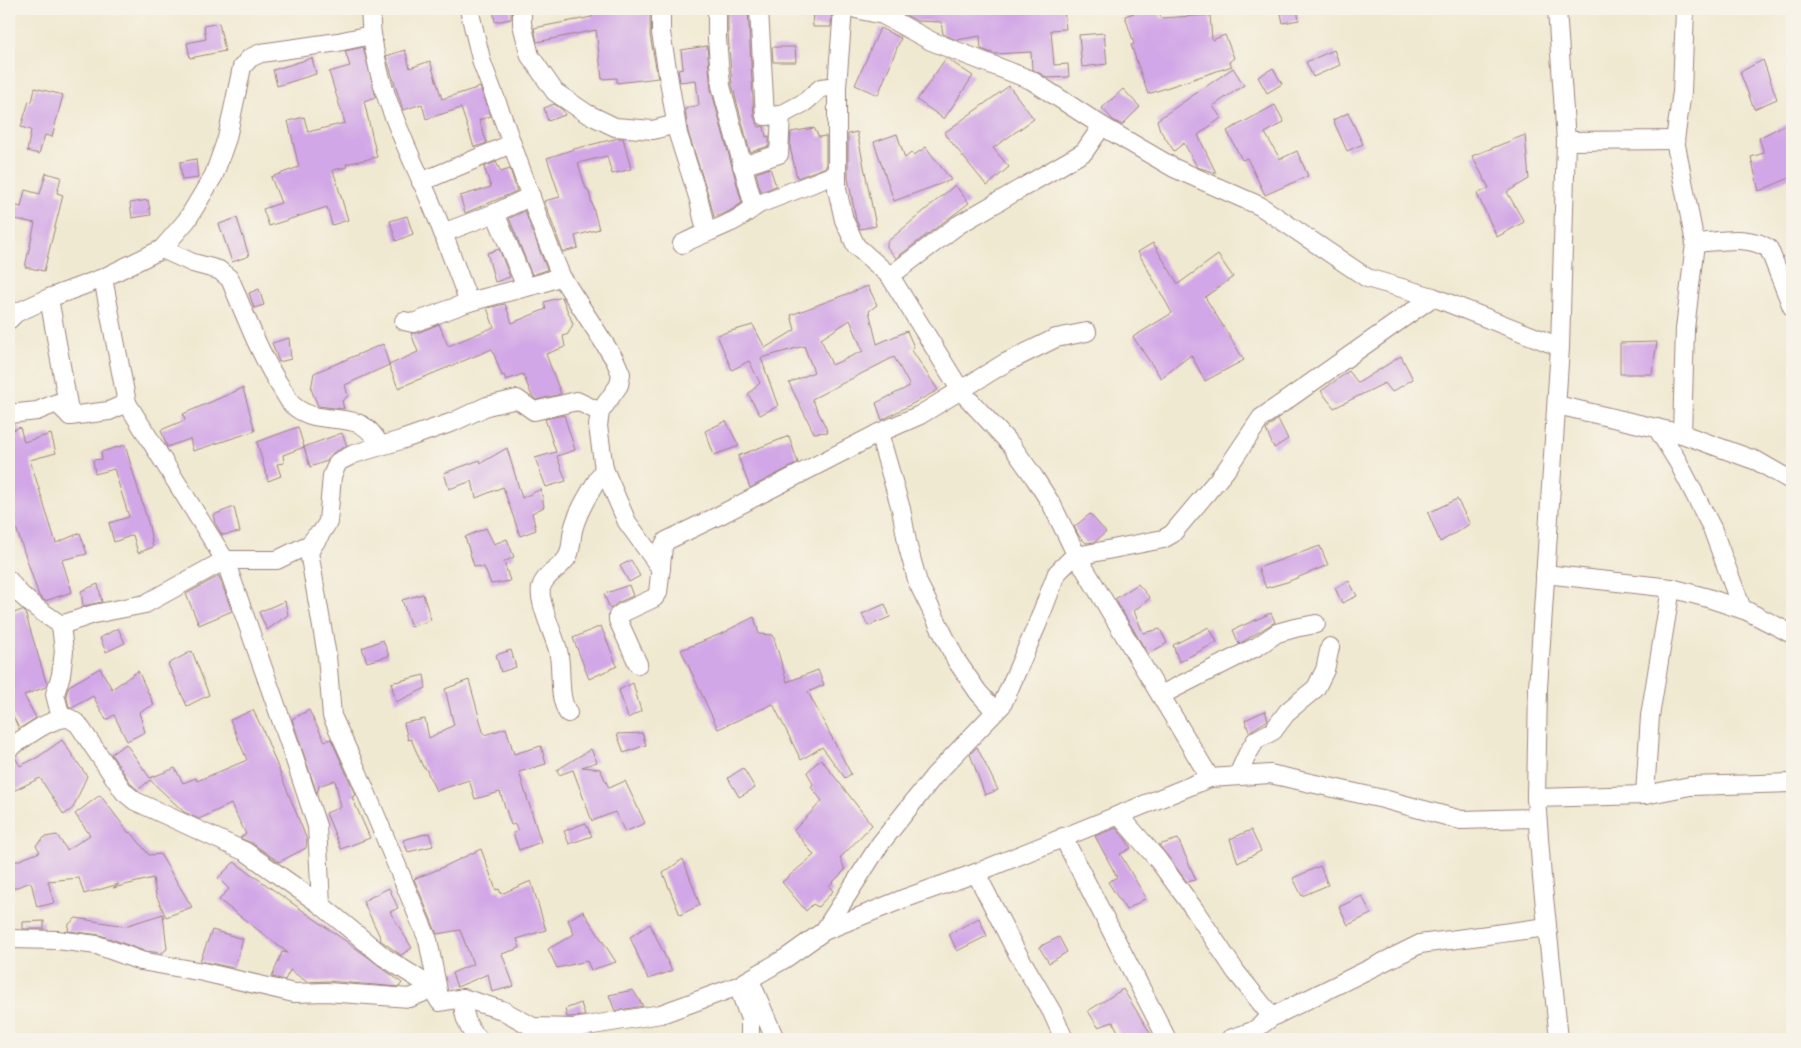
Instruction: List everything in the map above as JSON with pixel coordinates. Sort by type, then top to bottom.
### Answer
[{"type":"street","points":[[370,9],[370,35],[377,69],[388,105],[444,233],[469,302]]},
{"type":"street","points":[[469,9],[482,63],[543,232],[561,276],[615,360],[621,374],[619,385],[600,412],[598,426],[604,468],[627,522],[661,569]]},
{"type":"street","points":[[522,9],[522,24],[530,56],[555,92],[586,113],[615,126],[653,130],[676,124]]},
{"type":"street","points":[[661,9],[661,33],[676,124],[699,200],[706,232]]},
{"type":"street","points":[[717,9],[717,39],[721,86],[754,207]]},
{"type":"street","points":[[760,9],[765,116],[781,115],[805,102],[820,88],[837,86]]},
{"type":"street","points":[[843,9],[837,86],[837,189],[844,220],[856,246],[890,276],[961,391],[1012,446],[1034,477],[1052,505],[1077,556],[1210,778]]},
{"type":"street","points":[[856,9],[883,16],[931,41],[1032,80],[1102,126],[1174,168],[1260,206],[1367,278],[1433,297],[1560,347]]},
{"type":"street","points":[[1557,9],[1566,141],[1560,347],[1538,688],[1536,818],[1559,1039]]},
{"type":"street","points":[[1682,434],[1685,329],[1695,244],[1676,140],[1682,92],[1685,9]]},
{"type":"street","points":[[9,320],[16,313],[49,298],[103,278],[162,249],[187,220],[214,175],[227,138],[242,67],[250,58],[261,53],[338,42],[370,35]]},
{"type":"street","points":[[742,166],[779,154],[781,115]]},
{"type":"street","points":[[890,276],[958,225],[1084,152],[1102,126]]},
{"type":"street","points":[[1566,141],[1676,140]]},
{"type":"street","points":[[422,182],[511,144]]},
{"type":"street","points":[[682,244],[706,232],[731,223],[754,207],[838,174]]},
{"type":"street","points":[[444,233],[495,213],[531,196]]},
{"type":"street","points":[[495,213],[526,287]]},
{"type":"street","points":[[1695,244],[1731,240],[1755,241],[1763,244],[1769,249],[1792,307]]},
{"type":"street","points":[[162,249],[192,263],[218,270],[230,279],[272,374],[293,406],[306,415],[355,421],[375,436],[380,446]]},
{"type":"street","points":[[404,321],[413,323],[469,302],[561,276]]},
{"type":"street","points":[[103,278],[127,403],[225,560],[290,745],[317,826],[321,905]]},
{"type":"street","points":[[824,931],[880,844],[934,776],[1002,705],[1037,625],[1057,573],[1077,556],[1163,539],[1172,534],[1226,470],[1261,418],[1433,297]]},
{"type":"street","points":[[49,298],[70,416]]},
{"type":"street","points":[[638,664],[618,620],[618,616],[654,598],[658,593],[666,541],[879,433],[920,415],[1005,363],[1056,338],[1087,332]]},
{"type":"street","points":[[440,1002],[428,940],[332,716],[327,656],[309,552],[328,522],[332,476],[338,462],[354,454],[453,422],[487,406],[517,399],[534,411],[577,401],[600,412]]},
{"type":"street","points":[[70,416],[109,411],[127,403]]},
{"type":"street","points":[[9,414],[37,411],[57,404],[70,416]]},
{"type":"street","points":[[1557,405],[1682,434],[1757,461],[1792,481]]},
{"type":"street","points":[[1657,428],[1678,462],[1712,528],[1742,609]]},
{"type":"street","points":[[879,433],[901,509],[908,547],[918,583],[956,660],[978,692],[996,711]]},
{"type":"street","points":[[568,713],[563,706],[559,657],[541,588],[544,581],[567,557],[573,529],[590,492],[604,468]]},
{"type":"street","points":[[61,625],[94,614],[146,604],[225,560],[277,560],[310,544],[328,522]]},
{"type":"street","points":[[1545,574],[1671,588],[1742,609],[1792,634]]},
{"type":"street","points":[[9,580],[14,588],[37,610],[61,625]]},
{"type":"street","points":[[1645,795],[1650,716],[1671,588]]},
{"type":"street","points":[[1161,696],[1258,646],[1277,633],[1316,624]]},
{"type":"street","points":[[61,625],[64,651],[61,675],[55,694],[61,718]]},
{"type":"street","points":[[1238,775],[1256,740],[1273,731],[1288,711],[1316,688],[1325,670],[1330,647]]},
{"type":"street","points":[[9,748],[45,725],[61,718],[69,718],[78,724],[124,792],[135,801],[246,852],[321,905],[384,957],[430,986],[440,1002]]},
{"type":"street","points":[[440,1002],[463,998],[502,1010],[533,1027],[574,1028],[661,1014],[744,983],[786,958],[824,931],[903,899],[976,873],[1210,778],[1270,774],[1374,797],[1461,820],[1536,818]]},
{"type":"street","points":[[1536,798],[1645,795],[1690,786],[1792,783]]},
{"type":"street","points":[[1120,815],[1158,860],[1194,909],[1236,972],[1272,1017]]},
{"type":"street","points":[[1063,837],[1167,1039]]},
{"type":"street","points":[[976,873],[1052,1012],[1064,1039]]},
{"type":"street","points":[[1230,1039],[1253,1031],[1272,1017],[1420,944],[1547,927]]},
{"type":"street","points":[[9,939],[57,940],[97,946],[141,961],[203,972],[294,993],[326,992],[410,998],[422,993],[430,986]]},
{"type":"street","points":[[744,983],[750,1019],[750,1039]]},
{"type":"street","points":[[744,983],[775,1039]]},
{"type":"street","points":[[463,998],[466,1021],[473,1038]]},
{"type":"building","points":[[493,9],[511,9],[511,19],[495,22]]},
{"type":"building","points":[[592,9],[650,11],[650,35],[658,78],[617,83],[617,78],[602,79],[596,30],[537,42],[534,28],[592,17]]},
{"type":"building","points":[[748,9],[754,117],[759,127],[764,126],[766,137],[769,136],[769,146],[750,152],[732,84],[728,34],[728,10]]},
{"type":"building","points":[[812,9],[832,9],[831,27],[813,27]]},
{"type":"building","points":[[902,9],[1064,9],[1066,29],[1051,30],[1054,65],[1068,64],[1069,77],[1048,78],[1032,69],[1031,52],[995,54],[981,49],[980,36],[957,40],[943,34],[941,22],[917,21],[902,13]]},
{"type":"building","points":[[1146,9],[1158,9],[1161,18],[1210,15],[1212,40],[1225,35],[1234,58],[1229,62],[1232,66],[1148,94],[1131,45],[1134,44],[1125,16]]},
{"type":"building","points":[[1280,9],[1297,9],[1299,20],[1283,23]]},
{"type":"building","points":[[219,23],[225,51],[190,58],[187,43],[206,39],[204,26]]},
{"type":"building","points":[[880,28],[901,38],[878,95],[855,85]]},
{"type":"building","points":[[1104,33],[1107,64],[1082,67],[1079,35]]},
{"type":"building","points":[[707,46],[711,89],[742,203],[728,212],[714,217],[688,132],[685,109],[699,105],[696,80],[680,82],[678,69],[683,68],[681,50]]},
{"type":"building","points":[[363,47],[376,97],[364,101],[377,157],[346,164],[347,167],[333,170],[348,220],[332,225],[327,207],[269,226],[263,209],[281,203],[271,177],[299,167],[288,121],[304,117],[308,132],[345,123],[329,72],[350,66],[345,51]]},
{"type":"building","points":[[772,47],[795,47],[796,62],[773,62]]},
{"type":"building","points":[[405,50],[410,68],[430,61],[442,99],[480,87],[491,116],[479,120],[487,143],[474,147],[461,108],[426,119],[422,104],[403,110],[386,56]]},
{"type":"building","points":[[1334,50],[1340,65],[1313,77],[1306,62]]},
{"type":"building","points":[[312,58],[316,74],[277,86],[273,70]]},
{"type":"building","points":[[946,58],[973,76],[944,119],[917,100]]},
{"type":"building","points":[[1763,60],[1777,99],[1754,109],[1740,72]]},
{"type":"building","points":[[1233,68],[1244,85],[1213,106],[1221,118],[1198,135],[1216,173],[1197,167],[1184,143],[1174,151],[1160,130],[1157,120]]},
{"type":"building","points":[[1273,68],[1282,84],[1267,93],[1258,77]]},
{"type":"building","points":[[1009,86],[1034,119],[993,148],[1009,167],[987,186],[944,133]]},
{"type":"building","points":[[35,88],[63,95],[52,137],[45,135],[39,154],[27,151],[31,130],[21,127],[29,101],[32,102]]},
{"type":"building","points":[[1123,89],[1140,107],[1122,125],[1113,120],[1102,108]]},
{"type":"building","points":[[554,104],[563,110],[565,115],[548,121],[544,108]]},
{"type":"building","points":[[1275,105],[1284,122],[1265,133],[1280,159],[1297,151],[1308,176],[1265,195],[1247,158],[1242,160],[1227,131]]},
{"type":"building","points":[[1348,113],[1363,144],[1347,151],[1333,120]]},
{"type":"building","points":[[1786,124],[1792,143],[1792,177],[1759,191],[1751,157],[1764,153],[1759,138]]},
{"type":"building","points":[[814,128],[819,137],[826,136],[826,167],[797,178],[790,147],[791,132]]},
{"type":"building","points":[[857,132],[876,226],[860,229],[856,220],[848,178],[848,134]]},
{"type":"building","points":[[897,134],[905,158],[911,153],[914,155],[926,147],[951,180],[894,201],[874,142]]},
{"type":"building","points":[[1525,135],[1529,179],[1507,192],[1524,222],[1497,237],[1477,194],[1489,188],[1472,156]]},
{"type":"building","points":[[623,138],[631,169],[612,174],[607,156],[578,163],[586,189],[588,189],[599,229],[575,236],[578,248],[563,252],[544,201],[560,197],[547,158]]},
{"type":"building","points":[[196,159],[198,178],[182,180],[180,162]]},
{"type":"building","points":[[496,162],[501,172],[510,169],[517,191],[465,213],[460,196],[491,187],[484,167]]},
{"type":"building","points":[[770,168],[776,186],[761,192],[756,173]]},
{"type":"building","points":[[46,173],[61,177],[57,193],[63,195],[44,271],[25,267],[35,223],[9,218],[9,204],[21,207],[25,190],[40,194]]},
{"type":"building","points":[[955,185],[969,203],[896,258],[887,247],[887,242]]},
{"type":"building","points":[[148,200],[151,215],[132,218],[130,203]]},
{"type":"building","points":[[525,211],[547,270],[532,275],[509,218]]},
{"type":"building","points":[[407,216],[413,234],[396,241],[390,221]]},
{"type":"building","points":[[237,218],[249,256],[232,262],[219,224]]},
{"type":"building","points":[[1153,243],[1178,284],[1218,255],[1233,277],[1205,297],[1244,360],[1205,381],[1191,355],[1161,378],[1133,337],[1172,313],[1138,252]]},
{"type":"building","points":[[499,249],[510,277],[495,282],[487,253]]},
{"type":"building","points":[[868,286],[877,305],[869,311],[877,344],[907,331],[914,347],[911,349],[938,390],[882,420],[876,403],[910,386],[894,357],[812,399],[828,432],[814,433],[789,383],[814,372],[804,346],[761,358],[778,406],[760,415],[748,394],[760,383],[749,361],[732,370],[717,335],[753,325],[765,348],[795,330],[791,315]],"holes":[[[850,320],[863,351],[832,365],[821,339]]]},
{"type":"building","points":[[259,289],[264,305],[254,308],[249,293]]},
{"type":"building","points":[[562,297],[573,324],[568,334],[563,336],[565,347],[546,354],[561,394],[536,400],[532,396],[523,374],[506,380],[504,375],[502,376],[492,349],[398,388],[389,365],[418,352],[411,333],[417,333],[439,324],[448,346],[494,327],[487,308],[505,304],[512,323],[546,309],[544,302]]},
{"type":"building","points":[[289,338],[291,359],[279,362],[272,343]]},
{"type":"building","points":[[1657,342],[1652,374],[1620,374],[1620,343]]},
{"type":"building","points":[[383,344],[389,365],[345,385],[348,396],[342,401],[344,409],[318,406],[311,389],[314,373]]},
{"type":"building","points":[[1401,356],[1413,379],[1392,392],[1385,383],[1334,408],[1321,391],[1349,371],[1358,383]]},
{"type":"building","points":[[243,388],[255,431],[193,451],[190,439],[167,447],[161,430],[185,420],[183,414]]},
{"type":"building","points":[[564,415],[575,450],[557,456],[566,481],[546,487],[535,458],[556,452],[545,419]]},
{"type":"building","points":[[1278,419],[1288,439],[1274,448],[1266,430]]},
{"type":"building","points":[[726,421],[739,446],[714,455],[705,431]]},
{"type":"building","points":[[20,427],[24,442],[51,434],[56,453],[30,460],[56,543],[80,533],[87,554],[62,560],[72,592],[45,601],[39,596],[9,507],[9,432]]},
{"type":"building","points":[[298,427],[304,447],[283,455],[284,463],[277,464],[281,476],[268,481],[257,442]]},
{"type":"building","points":[[342,433],[347,446],[333,453],[327,461],[310,467],[304,447]]},
{"type":"building","points":[[789,436],[798,463],[750,488],[738,456]]},
{"type":"building","points":[[125,445],[149,526],[153,547],[138,553],[133,535],[114,542],[109,523],[129,517],[114,469],[95,474],[93,460],[102,459],[101,452]]},
{"type":"building","points":[[507,448],[522,498],[541,489],[544,507],[532,513],[536,530],[520,536],[503,487],[476,498],[472,481],[449,489],[444,473],[480,460],[481,463]]},
{"type":"building","points":[[1457,499],[1470,524],[1440,542],[1428,513]]},
{"type":"building","points":[[234,507],[240,532],[222,535],[213,515]]},
{"type":"building","points":[[1090,514],[1106,532],[1095,542],[1086,543],[1074,527]]},
{"type":"building","points":[[486,528],[494,544],[507,539],[514,557],[504,562],[510,581],[491,584],[484,567],[474,566],[465,537]]},
{"type":"building","points":[[1320,546],[1328,565],[1287,582],[1266,588],[1258,568]]},
{"type":"building","points":[[631,560],[640,576],[629,582],[620,566]]},
{"type":"building","points":[[219,576],[232,611],[199,625],[186,594]]},
{"type":"building","points":[[1349,581],[1357,596],[1342,603],[1335,588]]},
{"type":"building","points":[[98,584],[102,602],[83,606],[81,591]]},
{"type":"building","points":[[1138,584],[1150,598],[1134,611],[1143,633],[1160,629],[1167,643],[1148,654],[1115,599]]},
{"type":"building","points":[[629,585],[633,596],[617,603],[610,609],[604,594]]},
{"type":"building","points":[[423,594],[431,620],[411,627],[402,600]]},
{"type":"building","points":[[285,601],[288,615],[267,630],[259,612]]},
{"type":"building","points":[[885,604],[890,617],[868,626],[862,614]]},
{"type":"building","points":[[22,610],[25,612],[47,685],[24,695],[36,718],[19,729],[9,707],[9,615]]},
{"type":"building","points":[[1271,613],[1275,622],[1239,644],[1233,630]]},
{"type":"building","points":[[754,617],[759,634],[773,635],[787,682],[818,670],[824,685],[808,692],[851,774],[845,778],[822,747],[801,760],[773,704],[718,729],[681,650],[728,631]]},
{"type":"building","points":[[601,626],[617,666],[589,679],[573,638]]},
{"type":"building","points":[[1209,627],[1217,642],[1179,662],[1173,645]]},
{"type":"building","points":[[118,628],[125,643],[106,652],[100,638]]},
{"type":"building","points":[[383,640],[389,656],[367,662],[362,648]]},
{"type":"building","points":[[511,650],[516,667],[501,672],[496,655]]},
{"type":"building","points":[[192,651],[209,695],[187,706],[168,664]]},
{"type":"building","points":[[100,668],[112,689],[138,671],[154,705],[139,712],[145,732],[127,741],[114,715],[106,720],[93,696],[69,708],[66,694],[69,686]]},
{"type":"building","points":[[424,675],[426,688],[396,702],[391,683]]},
{"type":"building","points":[[469,680],[484,735],[506,728],[514,754],[541,746],[546,764],[519,772],[541,842],[519,850],[513,833],[518,831],[515,824],[511,825],[500,792],[475,799],[469,780],[436,791],[411,739],[408,740],[404,723],[425,719],[429,738],[454,725],[445,689]]},
{"type":"building","points":[[633,683],[641,711],[628,718],[619,690]]},
{"type":"building","points":[[253,710],[263,730],[307,840],[306,848],[279,862],[252,843],[240,838],[246,834],[231,804],[199,819],[184,812],[150,780],[138,790],[132,785],[111,754],[126,744],[150,778],[175,768],[183,783],[196,778],[197,781],[247,760],[230,720]]},
{"type":"building","points":[[309,710],[325,741],[331,739],[356,795],[352,797],[370,838],[341,849],[326,813],[341,807],[335,780],[319,786],[317,794],[292,719]]},
{"type":"building","points":[[1265,711],[1268,720],[1249,732],[1245,720]]},
{"type":"building","points":[[642,733],[646,745],[624,753],[617,734]]},
{"type":"building","points":[[62,740],[87,776],[73,808],[64,815],[40,778],[9,793],[9,759],[15,757],[20,766],[38,757]]},
{"type":"building","points":[[977,747],[998,790],[985,795],[970,754]]},
{"type":"building","points":[[591,749],[597,762],[582,767],[600,769],[609,788],[625,781],[645,823],[625,832],[615,812],[592,821],[573,770],[559,775],[557,770]]},
{"type":"building","points":[[821,759],[872,825],[840,858],[845,870],[829,886],[833,891],[818,907],[813,904],[806,911],[782,882],[814,855],[794,830],[822,801],[811,787],[813,784],[807,772]]},
{"type":"building","points":[[743,768],[755,788],[739,797],[728,778]]},
{"type":"building","points":[[100,795],[129,833],[131,832],[149,855],[160,854],[192,907],[166,917],[156,895],[153,878],[113,888],[119,884],[84,894],[79,878],[48,881],[54,903],[37,907],[31,882],[9,890],[9,864],[40,852],[36,845],[45,837],[57,835],[67,850],[90,835],[75,814]]},
{"type":"building","points":[[585,823],[592,836],[569,844],[564,831]]},
{"type":"building","points":[[1116,828],[1131,848],[1120,854],[1146,898],[1126,910],[1108,882],[1117,877],[1095,836]]},
{"type":"building","points":[[1251,830],[1261,851],[1238,863],[1230,839]]},
{"type":"building","points":[[429,833],[433,846],[408,852],[403,840]]},
{"type":"building","points":[[1178,839],[1196,880],[1187,882],[1159,845]]},
{"type":"building","points":[[481,849],[496,890],[499,889],[501,894],[531,881],[546,930],[517,939],[520,948],[502,954],[514,986],[492,992],[488,974],[457,987],[452,973],[473,964],[460,930],[437,934],[414,879]]},
{"type":"building","points":[[683,859],[700,905],[680,915],[663,873]]},
{"type":"building","points":[[234,862],[402,983],[399,987],[327,981],[307,982],[290,970],[285,980],[272,977],[282,952],[288,953],[219,900],[229,889],[218,878]]},
{"type":"building","points":[[1320,866],[1328,885],[1302,896],[1293,878]]},
{"type":"building","points":[[389,888],[398,908],[390,912],[412,948],[401,955],[380,940],[363,901]]},
{"type":"building","points":[[1362,896],[1371,914],[1348,925],[1339,907]]},
{"type":"building","points":[[583,911],[616,962],[591,970],[587,961],[557,968],[548,949],[574,934],[568,920]]},
{"type":"building","points":[[163,914],[167,949],[162,953],[144,951],[100,935],[68,931],[69,924],[76,918],[125,926]]},
{"type":"building","points":[[979,918],[987,936],[957,951],[949,934]]},
{"type":"building","points":[[44,921],[44,929],[23,929],[23,922]]},
{"type":"building","points":[[650,924],[672,971],[648,979],[630,937]]},
{"type":"building","points":[[212,930],[243,939],[234,968],[200,961]]},
{"type":"building","points":[[1059,937],[1067,952],[1049,963],[1039,947]]},
{"type":"building","points":[[1123,989],[1154,1039],[1122,1039],[1113,1022],[1098,1027],[1088,1011]]},
{"type":"building","points":[[633,990],[643,1006],[615,1011],[609,995]]},
{"type":"building","points":[[581,1003],[585,1016],[567,1017],[565,1009]]}]
